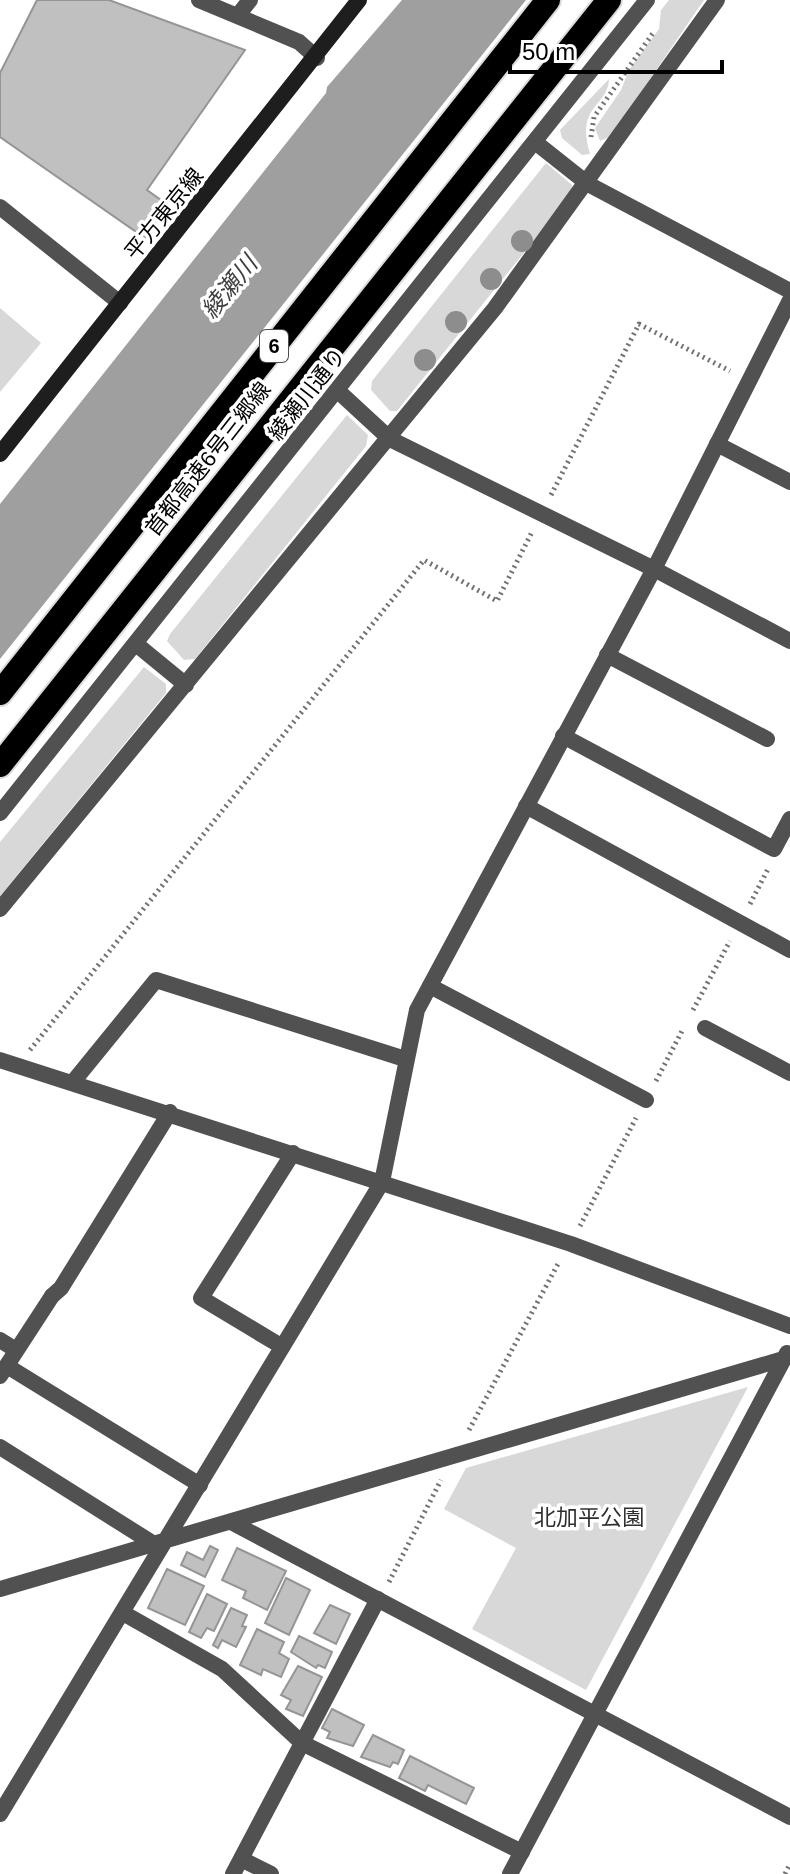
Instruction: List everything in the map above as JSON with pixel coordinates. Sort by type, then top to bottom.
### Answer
[{"type":"highway","name":"首都高速6号三郷線","points":[[0,693],[548,0]]},
{"type":"highway","name":"首都高速6号三郷線","points":[[0,765],[609,0]]},
{"type":"main road","name":"平方東京線","points":[[0,454],[317,58],[359,0]]},
{"type":"street","points":[[199,0],[239,14],[299,42],[317,58]]},
{"type":"street","points":[[239,14],[250,0]]},
{"type":"street","name":"綾瀬川通り","points":[[0,813],[647,0]]},
{"type":"street","points":[[0,909],[495,308],[588,184],[717,0]]},
{"type":"street","points":[[535,142],[588,184],[790,291]]},
{"type":"street","points":[[0,207],[120,303]]},
{"type":"street","points":[[0,1814],[123,1613],[160,1542],[200,1485],[382,1182],[417,1010],[654,569],[790,300]]},
{"type":"street","points":[[338,391],[390,439],[654,569],[790,641]]},
{"type":"street","points":[[717,444],[790,482]]},
{"type":"street","points":[[136,644],[186,685]]},
{"type":"street","points":[[607,655],[767,739]]},
{"type":"street","points":[[563,736],[774,849],[790,819]]},
{"type":"street","points":[[526,806],[790,950]]},
{"type":"street","points":[[73,1082],[156,980],[405,1059]]},
{"type":"street","points":[[430,986],[646,1100]]},
{"type":"street","points":[[705,1028],[790,1073]]},
{"type":"street","points":[[7,1065],[170,1112],[571,1244],[790,1326]]},
{"type":"street","points":[[170,1112],[61,1288],[52,1296],[3,1371],[200,1485]]},
{"type":"street","points":[[281,1346],[201,1298],[293,1153]]},
{"type":"street","points":[[0,1340],[16,1350]]},
{"type":"street","points":[[0,1589],[788,1355]]},
{"type":"street","points":[[510,1874],[788,1355]]},
{"type":"street","points":[[0,1447],[160,1542]]},
{"type":"street","points":[[231,1522],[790,1817]]},
{"type":"street","points":[[233,1874],[378,1599]]},
{"type":"street","points":[[123,1613],[222,1669],[302,1743],[522,1852]]},
{"type":"street","points":[[241,1859],[271,1874]]},
{"type":"path","points":[[604,160],[590,134],[594,117],[653,33]]},
{"type":"path","points":[[7,1065],[424,560],[497,601],[639,324],[749,380]]},
{"type":"path","points":[[785,1874],[790,1864]]},
{"type":"green space","points":[[669,0],[704,0],[611,136],[600,141],[595,128],[621,90],[629,70],[659,29],[661,10]]},
{"type":"green space","points":[[609,79],[604,96],[589,116],[586,126],[590,154],[582,155],[562,138],[560,130]]},
{"type":"green space","points":[[546,163],[572,185],[571,194],[397,411],[390,411],[371,390],[372,381]]},
{"type":"green space","points":[[0,308],[41,343],[0,392]]},
{"type":"green space","points":[[347,415],[368,435],[366,446],[195,659],[184,660],[167,641],[170,634]]},
{"type":"green space","points":[[144,667],[166,684],[166,693],[0,896],[0,842]]},
{"type":"green space","name":"北加平公園","points":[[748,1387],[586,1690],[472,1629],[516,1548],[444,1509],[466,1468]]},
{"type":"water","name":"綾瀬川","points":[[402,0],[526,0],[0,659],[0,504],[326,93],[327,87]]},
{"type":"building","points":[[37,0],[109,0],[245,50],[147,190],[168,205],[145,238],[0,137],[0,73]]},
{"type":"building","points":[[210,1546],[218,1550],[205,1577],[181,1565],[187,1552],[203,1560]]},
{"type":"building","points":[[237,1548],[286,1571],[267,1610],[243,1598],[246,1591],[222,1580]]},
{"type":"building","points":[[167,1569],[204,1586],[185,1625],[148,1608]]},
{"type":"building","points":[[286,1578],[310,1590],[289,1635],[265,1623]]},
{"type":"building","points":[[207,1594],[227,1604],[214,1631],[207,1628],[201,1638],[189,1632]]},
{"type":"building","points":[[330,1605],[350,1614],[336,1644],[314,1633]]},
{"type":"building","points":[[231,1608],[247,1615],[242,1626],[246,1627],[236,1647],[222,1640],[218,1648],[213,1645]]},
{"type":"building","points":[[257,1629],[284,1642],[279,1653],[289,1659],[281,1677],[263,1669],[261,1675],[240,1665]]},
{"type":"building","points":[[299,1636],[332,1652],[325,1668],[318,1665],[316,1668],[291,1652]]},
{"type":"building","points":[[298,1666],[322,1677],[303,1716],[286,1709],[291,1700],[281,1695]]},
{"type":"building","points":[[332,1709],[364,1725],[353,1746],[327,1738],[330,1732],[322,1728]]},
{"type":"building","points":[[373,1735],[404,1750],[398,1764],[393,1762],[390,1767],[361,1757]]},
{"type":"building","points":[[410,1756],[474,1788],[466,1804],[428,1785],[425,1791],[399,1778]]}]
